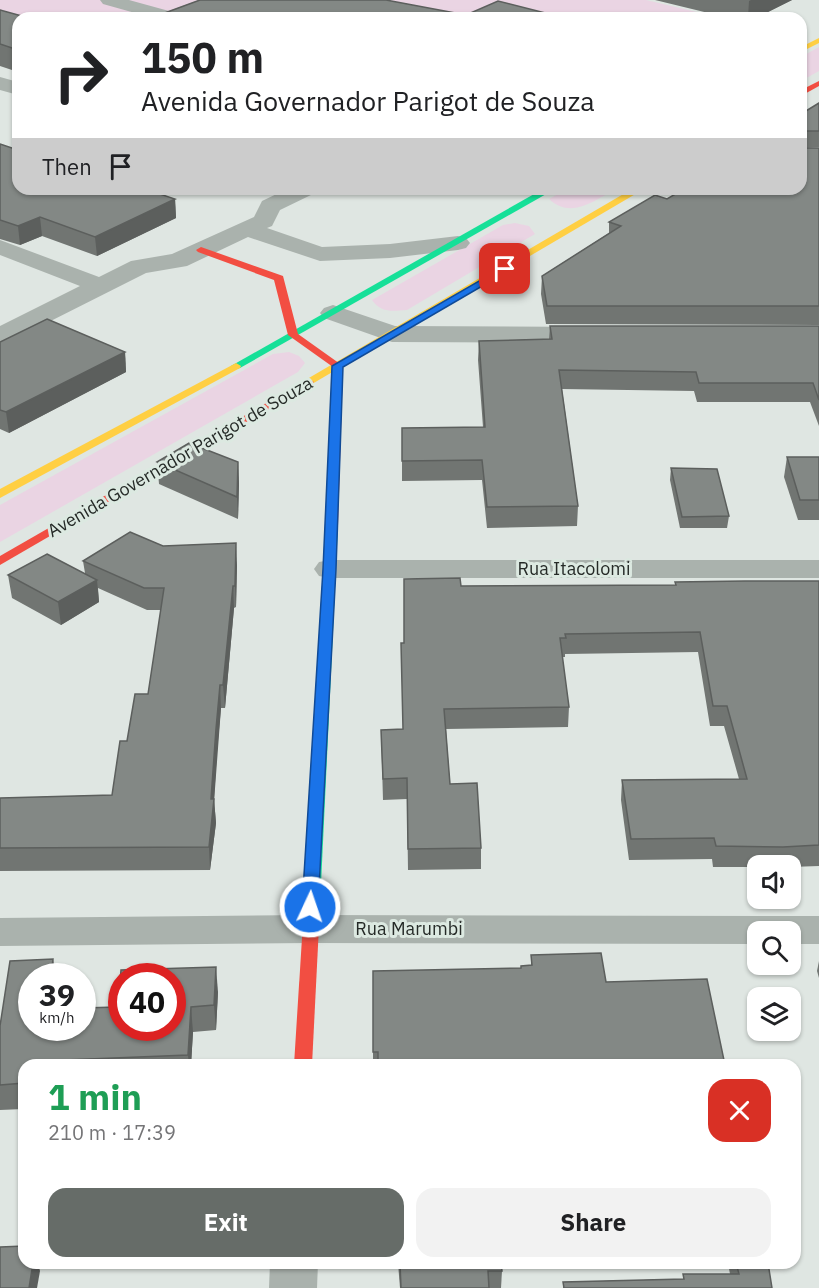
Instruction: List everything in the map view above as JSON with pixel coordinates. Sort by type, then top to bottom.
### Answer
[{"type":"street","points":[[109,0],[152,12]]},
{"type":"street","points":[[184,12],[216,0]]},
{"type":"street","points":[[0,336],[140,266],[178,261],[264,221],[270,206],[293,195]]},
{"type":"street","points":[[0,494],[333,314],[540,195]]},
{"type":"street","name":"Avenida Governador Parigot de Souza","points":[[0,561],[629,195]]},
{"type":"street","points":[[246,229],[320,254],[390,251],[458,243]]},
{"type":"street","points":[[0,247],[101,286]]},
{"type":"street","points":[[201,250],[279,278],[293,335],[338,366],[330,569],[303,1059]]},
{"type":"street","points":[[333,314],[392,334],[617,335]]},
{"type":"street","name":"Rua Itacolomi","points":[[330,569],[819,569]]},
{"type":"street","name":"Rua Marumbi","points":[[0,932],[309,929],[819,930]]},
{"type":"street","points":[[293,1288],[294,1269]]},
{"type":"shaded area","points":[[0,0],[646,0],[697,12],[12,12],[12,19],[0,21]]},
{"type":"shaded area","points":[[819,47],[819,71],[807,78],[807,54]]},
{"type":"shaded area","points":[[556,195],[605,195],[591,203],[574,208],[557,205],[549,199]]},
{"type":"shaded area","points":[[515,223],[529,226],[535,234],[407,310],[383,309],[372,300],[503,225]]},
{"type":"shaded area","points":[[289,352],[299,356],[305,363],[298,372],[0,542],[0,505],[273,354]]},
{"type":"building","points":[[200,0],[386,0],[450,12],[167,12]]},
{"type":"building","points":[[498,1],[541,12],[473,12]]},
{"type":"building","points":[[0,10],[12,13],[12,48],[0,44]]},
{"type":"building","points":[[819,103],[819,131],[807,131],[807,110]]},
{"type":"building","points":[[0,144],[12,148],[12,195],[163,195],[175,199],[95,237],[40,217],[18,226],[0,220]]},
{"type":"building","points":[[807,148],[819,148],[819,306],[547,306],[542,276],[621,226],[609,222],[655,195],[667,199],[674,195],[807,195]]},
{"type":"building","points":[[47,319],[125,352],[6,412],[0,410],[0,342]]},
{"type":"building","points":[[550,326],[819,326],[819,400],[813,383],[699,383],[696,372],[559,370],[578,506],[487,507],[482,460],[402,461],[402,428],[485,427],[479,341],[552,339]]},
{"type":"building","points":[[189,443],[238,462],[237,497],[157,462]]},
{"type":"building","points":[[787,457],[819,457],[819,500],[800,500]]},
{"type":"building","points":[[671,468],[717,469],[729,516],[682,517]]},
{"type":"building","points":[[130,532],[163,546],[236,543],[235,586],[233,586],[216,729],[211,799],[214,799],[209,847],[0,848],[0,798],[112,795],[120,741],[127,741],[135,694],[148,694],[164,588],[144,588],[83,561]]},
{"type":"building","points":[[47,554],[97,580],[58,602],[8,575]]},
{"type":"building","points":[[460,578],[461,586],[676,585],[675,582],[819,581],[819,845],[716,846],[714,838],[631,839],[622,780],[747,779],[727,706],[713,706],[700,632],[565,634],[566,638],[560,638],[569,707],[444,709],[450,784],[477,783],[481,848],[408,849],[407,778],[383,779],[381,730],[403,729],[401,643],[404,643],[404,579]]},
{"type":"building","points":[[601,953],[606,982],[707,979],[724,1059],[378,1059],[378,1052],[373,1052],[373,971],[521,968],[521,966],[532,965],[531,955]]},
{"type":"building","points":[[53,959],[53,963],[18,963],[18,1041],[96,1041],[96,1008],[108,1007],[108,1041],[186,1041],[186,968],[216,967],[214,1005],[191,1007],[188,1055],[18,1059],[18,1084],[0,1085],[0,1026],[10,961]]},
{"type":"building","points":[[18,1246],[18,1269],[32,1269],[29,1288],[0,1288],[0,1247]]},
{"type":"building","points":[[400,1269],[502,1269],[502,1271],[488,1271],[489,1288],[401,1288]]},
{"type":"building","points":[[738,1269],[769,1269],[772,1288],[564,1288],[563,1282],[684,1279],[683,1274],[739,1274]]},
{"type":"traffic: fast","points":[[236,366],[539,195]]},
{"type":"traffic: fast","points":[[312,906],[332,525]]},
{"type":"traffic: slow","points":[[807,47],[819,40]]},
{"type":"traffic: slow","points":[[308,382],[629,195]]},
{"type":"traffic: slow","points":[[0,494],[236,366]]},
{"type":"traffic: jam","points":[[807,90],[819,83]]},
{"type":"traffic: jam","points":[[201,250],[279,278],[293,335],[338,366],[332,525]]},
{"type":"traffic: jam","points":[[0,561],[308,382]]},
{"type":"traffic: jam","points":[[303,1059],[312,906]]},
{"type":"route","points":[[310,907],[330,569],[338,366],[505,269]]}]
